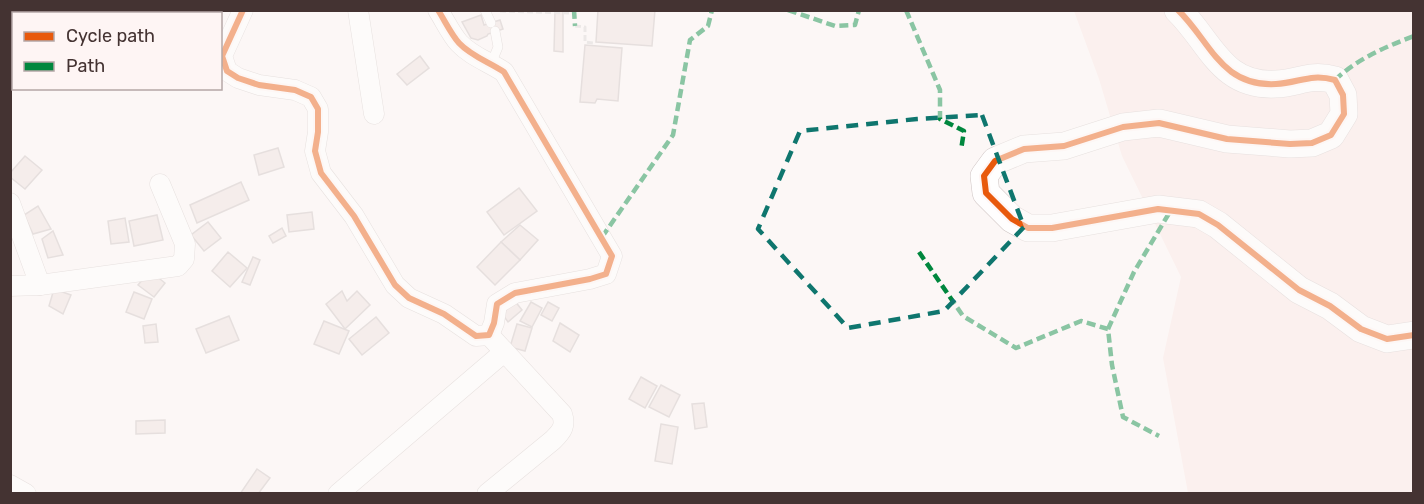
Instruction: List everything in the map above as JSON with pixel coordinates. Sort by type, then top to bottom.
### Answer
[{"type":"street","points":[[243,10],[222,56],[227,71],[238,78],[259,85],[295,90],[311,97],[318,109],[315,151],[321,173],[354,216],[395,285],[410,298],[444,314],[476,336],[489,335]]},
{"type":"street","points":[[358,10],[374,114]]},
{"type":"street","points":[[438,10],[458,42],[472,55],[504,72],[612,256],[606,274],[515,293],[497,304],[494,323],[489,335]]},
{"type":"street","points":[[1178,10],[1212,54],[1241,79],[1254,84],[1278,84],[1319,76],[1335,80],[1343,95],[1344,114],[1331,135],[1312,143],[1290,144],[1227,138],[1158,123],[1124,128],[1064,146],[1024,149],[995,161],[984,176],[986,193],[1012,219],[1028,228],[1052,228],[1158,209],[1198,214],[1218,225],[1299,290],[1329,306],[1361,329],[1387,339],[1413,335]]},
{"type":"street","points":[[10,286],[40,285],[178,266],[184,259],[185,244],[160,183]]},
{"type":"street","points":[[10,203],[40,285]]},
{"type":"street","points":[[487,494],[553,440],[562,431],[565,422],[562,414],[489,335]]},
{"type":"street","points":[[338,494],[504,352]]},
{"type":"street","points":[[10,485],[26,494]]},
{"type":"lane","points":[[485,10],[493,27],[498,47],[491,64]]},
{"type":"path","points":[[498,11],[573,13]]},
{"type":"path","points":[[575,26],[585,27],[585,42],[592,43]]},
{"type":"highlighted area","points":[[982,115],[1024,227],[944,311],[848,328],[758,229],[800,131]]},
{"type":"shaded area","points":[[1074,11],[1413,11],[1413,493],[1188,493],[1163,358],[1181,277],[1122,156],[1099,79]]},
{"type":"building","points":[[10,10],[19,10],[19,12],[12,12],[12,31],[10,31]]},
{"type":"building","points":[[190,10],[208,10],[210,12],[189,12]]},
{"type":"building","points":[[555,10],[563,10],[563,52],[554,51]]},
{"type":"building","points":[[598,10],[655,10],[652,46],[596,42]]},
{"type":"building","points":[[481,15],[484,25],[500,20],[503,29],[478,40],[471,38],[462,22]]},
{"type":"building","points":[[585,45],[622,48],[618,101],[597,99],[595,103],[580,102]]},
{"type":"building","points":[[420,56],[429,68],[407,85],[397,74]]},
{"type":"building","points":[[278,148],[284,167],[259,175],[254,155]]},
{"type":"building","points":[[25,156],[42,170],[25,189],[10,177],[10,173]]},
{"type":"building","points":[[241,182],[249,200],[197,223],[190,205]]},
{"type":"building","points":[[519,188],[537,211],[504,235],[487,212]]},
{"type":"building","points":[[38,206],[51,229],[33,234],[24,215]]},
{"type":"building","points":[[312,212],[314,229],[289,232],[287,215]]},
{"type":"building","points":[[157,215],[163,240],[134,246],[129,221]]},
{"type":"building","points":[[125,218],[129,242],[111,244],[108,221]]},
{"type":"building","points":[[208,222],[221,238],[204,251],[191,235]]},
{"type":"building","points":[[520,225],[538,240],[520,260],[501,242]]},
{"type":"building","points":[[282,228],[286,236],[273,243],[269,236]]},
{"type":"building","points":[[53,231],[63,255],[48,258],[42,239]]},
{"type":"building","points":[[501,242],[520,260],[495,285],[477,267]]},
{"type":"building","points":[[228,252],[247,268],[230,287],[212,271]]},
{"type":"building","points":[[253,257],[260,260],[250,285],[242,282]]},
{"type":"building","points":[[150,271],[165,283],[154,297],[138,285]]},
{"type":"building","points":[[54,289],[71,295],[63,314],[49,306]]},
{"type":"building","points":[[342,291],[347,301],[357,291],[370,305],[345,329],[326,304]]},
{"type":"building","points":[[134,292],[152,299],[144,319],[126,312]]},
{"type":"building","points":[[514,300],[522,310],[508,322],[500,311]]},
{"type":"building","points":[[531,302],[542,308],[532,327],[520,321]]},
{"type":"building","points":[[548,302],[559,308],[552,321],[541,315]]},
{"type":"building","points":[[229,316],[239,340],[206,353],[196,329]]},
{"type":"building","points":[[376,317],[389,333],[362,355],[349,339]]},
{"type":"building","points":[[324,321],[349,331],[339,354],[314,344]]},
{"type":"building","points":[[560,323],[579,335],[570,352],[553,341]]},
{"type":"building","points":[[156,324],[158,342],[145,343],[143,326]]},
{"type":"building","points":[[517,324],[532,328],[525,351],[510,347]]},
{"type":"building","points":[[641,377],[657,386],[645,408],[629,399]]},
{"type":"building","points":[[661,385],[680,395],[669,417],[649,407]]},
{"type":"building","points":[[704,403],[707,427],[695,429],[692,404]]},
{"type":"building","points":[[165,420],[165,433],[136,434],[136,421]]},
{"type":"building","points":[[661,424],[678,427],[672,464],[655,461]]},
{"type":"building","points":[[257,469],[270,478],[258,494],[240,494]]},
{"type":"marked path","points":[[574,10],[575,26]]},
{"type":"marked path","points":[[602,237],[673,135],[690,40],[708,26],[712,10]]},
{"type":"marked path","points":[[788,10],[835,26],[855,25],[859,10]]},
{"type":"marked path","points":[[906,10],[940,90],[940,119],[964,131],[961,150]]},
{"type":"marked path","points":[[1335,80],[1372,54],[1414,36]]},
{"type":"marked path","points":[[1108,329],[1134,272],[1171,210]]},
{"type":"marked path","points":[[919,252],[963,316],[1016,348],[1081,321],[1108,329],[1112,365],[1123,417],[1159,436]]},
{"type":"cycle path","points":[[243,10],[222,56],[227,71],[238,78],[259,85],[295,90],[311,97],[318,109],[315,151],[321,173],[354,216],[395,285],[409,298],[444,314],[476,336],[489,335],[494,323],[497,304],[515,293],[606,274],[612,256],[504,72],[464,48],[453,36],[438,10]]},
{"type":"cycle path","points":[[1178,10],[1219,60],[1242,78],[1257,83],[1276,84],[1311,78],[1335,80],[1343,95],[1344,114],[1331,135],[1312,143],[1290,144],[1227,139],[1159,123],[1123,127],[1064,146],[1024,149],[995,161],[984,176],[986,193],[1012,219],[1028,228],[1052,228],[1158,209],[1199,214],[1218,225],[1299,290],[1330,306],[1361,329],[1387,339],[1414,335]]}]
